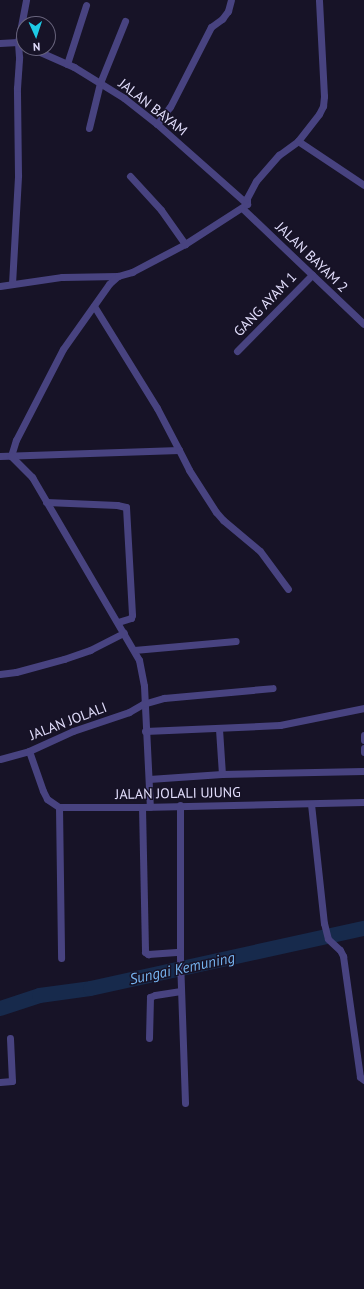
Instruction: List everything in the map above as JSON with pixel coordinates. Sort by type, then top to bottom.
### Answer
[{"type":"street","points":[[24,16],[26,0]]},
{"type":"street","points":[[157,124],[170,108],[211,27],[222,19],[228,11],[231,0]]},
{"type":"street","points":[[0,286],[62,277],[118,276],[132,272],[184,244],[245,206],[247,198],[256,181],[278,155],[298,141],[319,114],[323,106],[319,0]]},
{"type":"street","points":[[67,64],[86,5]]},
{"type":"street","points":[[90,128],[100,83],[125,21]]},
{"type":"street","points":[[0,43],[16,43]]},
{"type":"street","points":[[12,284],[18,175],[17,88],[20,56]]},
{"type":"street","name":"JALAN BAYAM","points":[[49,56],[67,64],[124,98],[157,124],[245,206]]},
{"type":"street","points":[[298,141],[364,185]]},
{"type":"street","points":[[130,176],[161,210],[184,244]]},
{"type":"street","name":"JALAN BAYAM 2","points":[[245,206],[312,275],[364,324]]},
{"type":"street","name":"GANG AYAM 1","points":[[237,351],[312,275]]},
{"type":"street","points":[[11,456],[16,440],[63,349],[109,284],[118,276]]},
{"type":"street","points":[[94,306],[157,408],[189,470],[216,512],[223,520],[260,551],[288,589]]},
{"type":"street","points":[[0,456],[179,450]]},
{"type":"street","points":[[11,456],[32,477],[134,650],[143,674],[143,704],[149,779],[146,807],[145,952],[148,954],[180,955]]},
{"type":"street","points":[[46,502],[117,504],[126,507],[132,615],[131,618],[118,622]]},
{"type":"street","points":[[0,674],[16,672],[90,650],[124,633]]},
{"type":"street","points":[[134,650],[236,641]]},
{"type":"street","name":"JALAN JOLALI","points":[[0,759],[29,750],[129,712],[143,704],[164,698],[273,688]]},
{"type":"street","points":[[146,731],[219,729],[280,725],[364,708]]},
{"type":"street","points":[[219,729],[222,774]]},
{"type":"street","points":[[364,735],[364,740]]},
{"type":"street","points":[[29,750],[47,799],[59,807],[61,958]]},
{"type":"street","points":[[149,779],[222,774],[364,770]]},
{"type":"street","name":"JALAN JOLALI UJUNG","points":[[59,807],[146,807],[180,805],[364,802]]},
{"type":"street","points":[[311,804],[324,923],[328,939],[340,950],[343,956],[360,1077],[364,1080]]},
{"type":"street","points":[[180,805],[180,955],[185,1103]]},
{"type":"street","points":[[149,1038],[150,997],[182,991]]},
{"type":"street","points":[[0,1082],[12,1081],[10,1038]]},
{"type":"waterway","name":"Sungai Kemuning","points":[[0,1008],[39,995],[90,988],[364,928]]}]
